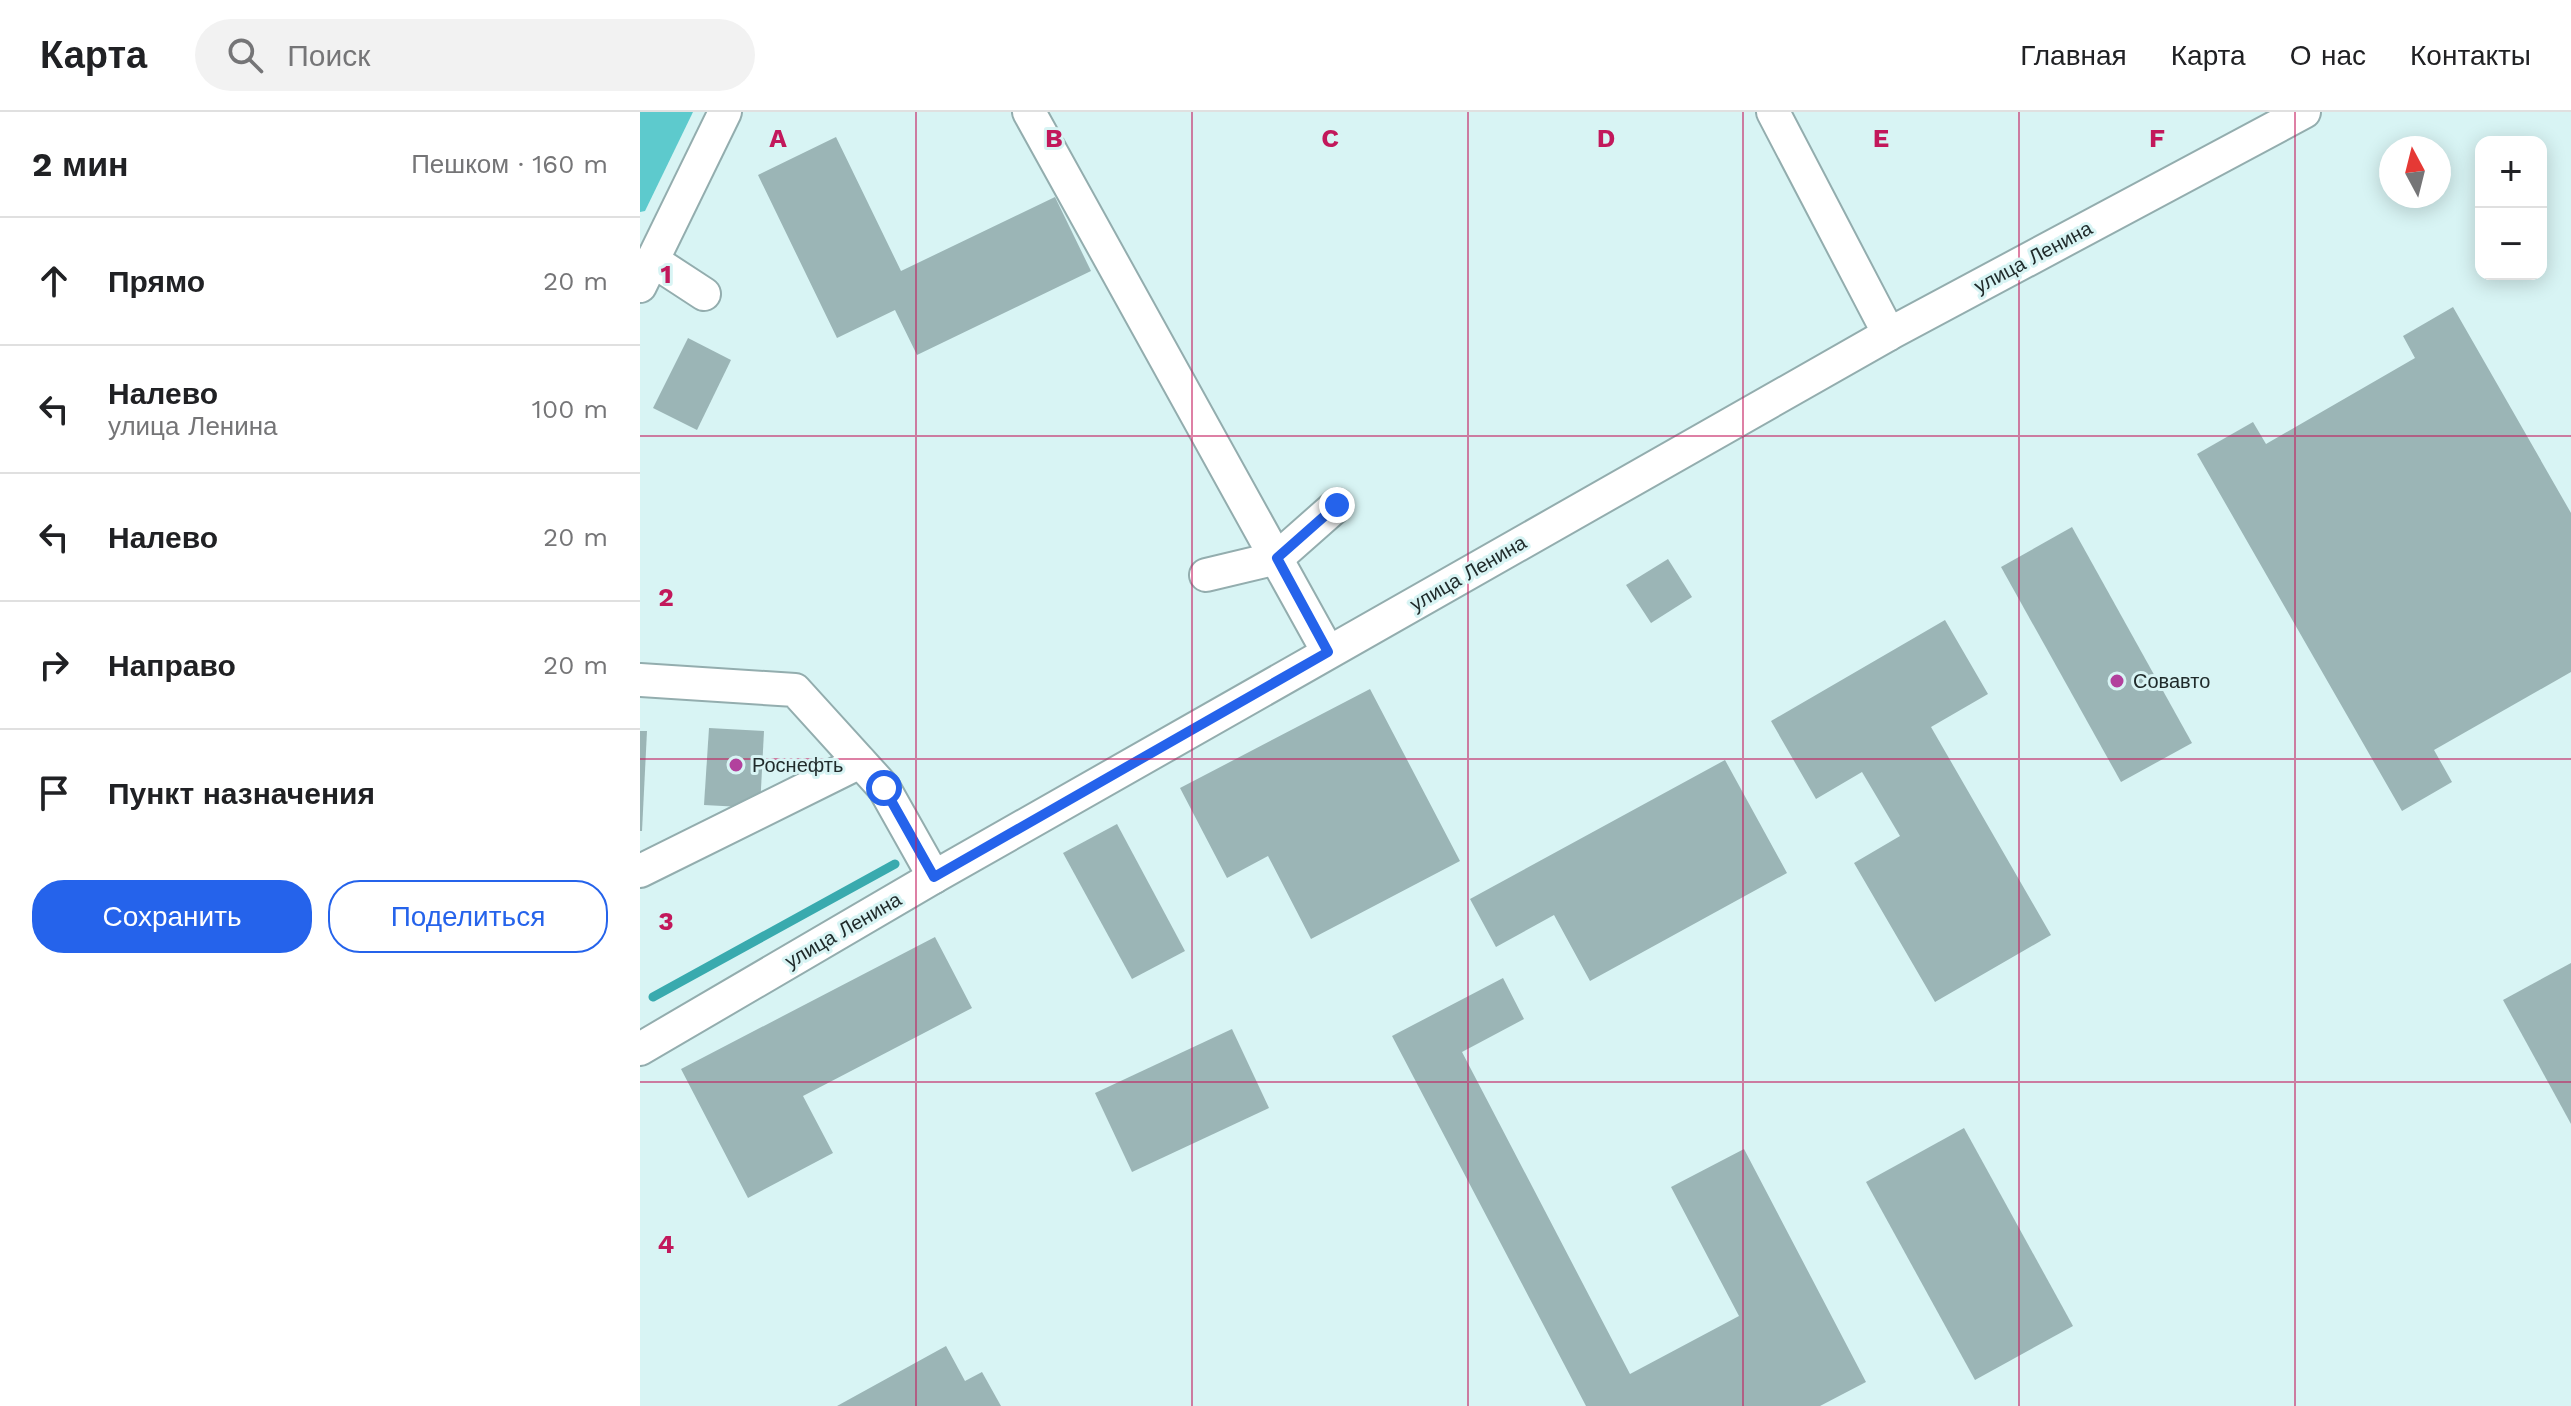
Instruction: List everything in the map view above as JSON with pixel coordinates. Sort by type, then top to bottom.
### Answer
[{"type":"street","points":[[704,294],[646,273],[725,112]]},
{"type":"street","points":[[1029,112],[1328,652]]},
{"type":"street","points":[[1773,112],[1889,334]]},
{"type":"street","name":"улица Ленина","points":[[640,1049],[934,877],[1889,334],[2304,112]]},
{"type":"street","points":[[1206,575],[1277,558],[1337,505]]},
{"type":"street","points":[[640,680],[795,690],[884,788],[934,877]]},
{"type":"street","points":[[640,871],[860,762]]},
{"type":"shaded area","points":[[640,112],[693,112],[645,211],[640,212]]},
{"type":"building","points":[[836,137],[901,271],[1055,197],[1091,271],[917,355],[895,310],[837,338],[758,175]]},
{"type":"building","points":[[2453,307],[2571,513],[2571,672],[2434,750],[2452,782],[2402,811],[2197,454],[2253,422],[2266,444],[2415,358],[2403,336]]},
{"type":"building","points":[[688,338],[731,360],[697,430],[653,408]]},
{"type":"building","points":[[2072,527],[2192,743],[2121,782],[2001,567]]},
{"type":"building","points":[[1668,559],[1692,597],[1651,623],[1626,585]]},
{"type":"building","points":[[1945,620],[1988,694],[1931,727],[2051,935],[1935,1002],[1854,863],[1900,836],[1862,772],[1816,799],[1771,721]]},
{"type":"building","points":[[1370,689],[1460,861],[1311,939],[1268,856],[1227,878],[1180,788]]},
{"type":"building","points":[[709,728],[764,731],[760,808],[704,805]]},
{"type":"building","points":[[640,731],[647,731],[642,831],[640,831]]},
{"type":"building","points":[[1725,760],[1787,873],[1590,981],[1554,915],[1496,947],[1470,899]]},
{"type":"building","points":[[1117,824],[1185,951],[1132,979],[1063,853]]},
{"type":"building","points":[[935,937],[972,1008],[803,1096],[833,1153],[748,1198],[681,1069]]},
{"type":"building","points":[[2571,963],[2571,1124],[2503,1000]]},
{"type":"building","points":[[1503,978],[1524,1019],[1462,1052],[1630,1374],[1739,1316],[1671,1187],[1744,1149],[1866,1382],[1820,1406],[1586,1406],[1392,1036]]},
{"type":"building","points":[[1232,1029],[1269,1108],[1132,1172],[1095,1093]]},
{"type":"building","points":[[1964,1128],[2073,1326],[1975,1380],[1866,1182]]},
{"type":"building","points":[[946,1346],[965,1381],[982,1372],[1001,1406],[837,1406]]},
{"type":"waterway","points":[[653,997],[895,864]]},
{"type":"place","name":"Совавто","points":[[2117,681]]},
{"type":"place","name":"Роснефть","points":[[736,765]]},
{"type":"route","points":[[884,788],[934,877],[1328,652],[1277,558],[1337,505]]}]
